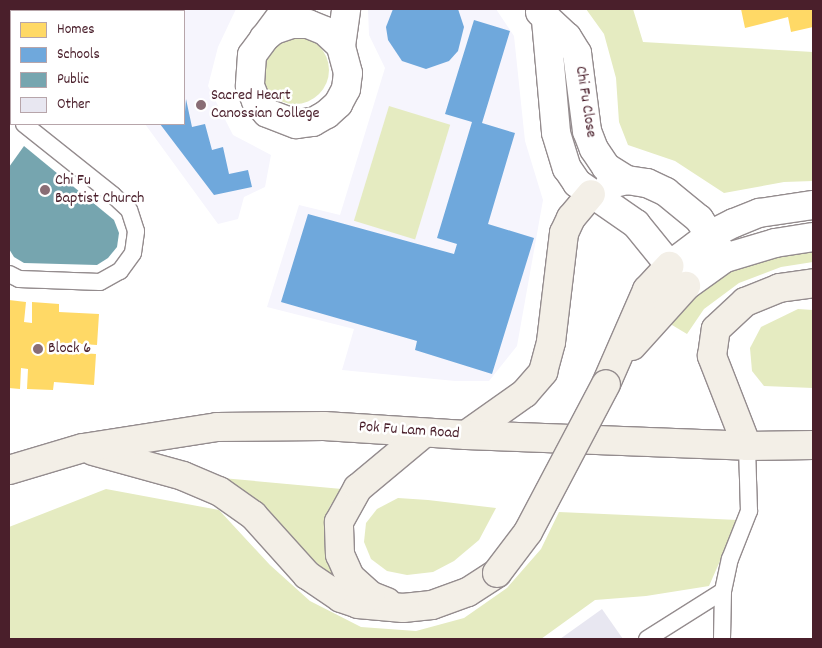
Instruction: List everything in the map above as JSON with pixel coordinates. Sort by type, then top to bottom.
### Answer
[{"type":"main road","points":[[466,435],[525,394],[543,372],[551,342],[564,233],[572,218],[591,194]]},
{"type":"main road","points":[[83,448],[183,476],[219,490],[253,515],[296,564],[322,586],[358,604],[402,608],[450,600],[468,592],[497,573],[528,532],[606,384],[647,290],[669,266]]},
{"type":"main road","points":[[747,446],[712,356],[716,330],[723,320],[745,302],[779,288],[813,283]]},
{"type":"main road","points":[[606,384],[649,326],[686,286]]},
{"type":"main road","name":"Pok Fu Lam Road","points":[[9,470],[83,448],[217,427],[324,426],[466,435],[747,446],[813,445]]},
{"type":"main road","points":[[402,608],[371,596],[350,577],[340,554],[337,532],[342,511],[358,488],[424,433]]},
{"type":"street","points":[[286,9],[261,40],[252,55],[248,71],[253,94],[267,113],[296,124],[313,122],[338,104],[346,89],[348,73],[341,46],[346,9]]},
{"type":"street","name":"Chi Fu Close","points":[[542,15],[567,37],[577,53],[587,131],[594,149],[606,166],[627,180]]},
{"type":"street","name":"Chi Fu Close","points":[[542,15],[556,133],[567,168],[577,183],[636,224],[686,286]]},
{"type":"street","points":[[261,40],[274,30],[291,24],[308,24],[325,31],[341,46]]},
{"type":"street","points":[[591,194],[606,185],[627,180],[647,183],[666,192],[686,206],[710,235],[725,258]]},
{"type":"street","points":[[669,266],[710,235],[759,213],[813,204]]},
{"type":"street","points":[[686,286],[725,258],[768,244],[813,237]]},
{"type":"lane","points":[[9,274],[19,280],[100,282],[120,271],[133,253],[136,231],[129,210],[113,194],[25,125]]},
{"type":"lane","points":[[722,639],[723,591],[730,559],[749,511],[747,446]]},
{"type":"lane","points":[[655,637],[723,591]]},
{"type":"shaded area","name":"Sacred Heart Canossian College","points":[[9,9],[236,9],[218,47],[208,86],[233,135],[271,155],[265,187],[244,197],[238,219],[218,224],[146,125],[185,125],[185,10],[10,10],[10,20]]},
{"type":"shaded area","points":[[368,9],[496,9],[514,36],[525,141],[543,200],[517,346],[489,381],[455,381],[342,370],[354,329],[267,307],[299,205],[340,215],[385,68],[369,35]]},
{"type":"green space","points":[[586,9],[633,9],[643,42],[813,52],[813,181],[784,182],[724,193],[675,161],[628,145],[619,122],[616,78],[604,34]]},
{"type":"green space","points":[[295,36],[308,39],[319,46],[326,57],[329,70],[326,83],[319,94],[308,101],[295,104],[282,101],[271,94],[264,83],[261,70],[264,57],[271,46],[282,39]]},
{"type":"green space","points":[[389,106],[450,125],[415,239],[354,221]]},
{"type":"green space","points":[[813,249],[813,262],[781,267],[739,283],[704,309],[687,334],[667,322],[695,295],[731,268],[783,252]]},
{"type":"green space","points":[[798,309],[813,310],[813,388],[764,386],[752,371],[750,348],[761,327]]},
{"type":"green space","points":[[222,478],[342,489],[330,506],[324,526],[326,552],[339,583]]},
{"type":"green space","points":[[106,489],[219,510],[270,565],[310,601],[361,627],[416,631],[464,618],[507,588],[541,549],[559,512],[738,520],[709,586],[646,596],[595,600],[541,639],[9,639],[9,527]]},
{"type":"green space","points":[[398,498],[496,508],[479,540],[454,561],[433,572],[407,575],[387,571],[371,559],[364,542],[366,523],[377,509]]},
{"type":"building: Homes","points":[[741,9],[813,9],[813,27],[791,32],[788,17],[745,28]]},
{"type":"building: Homes","name":"Block 6","points":[[9,300],[26,302],[24,322],[32,323],[32,302],[59,304],[59,312],[99,314],[97,345],[66,343],[66,352],[96,354],[94,385],[54,382],[53,390],[27,389],[28,369],[21,368],[20,389],[9,388]]},
{"type":"building: Schools","points":[[22,9],[122,9],[122,10]]},
{"type":"building: Schools","points":[[393,9],[458,9],[464,27],[458,51],[449,61],[426,69],[402,61],[388,40],[386,27]]},
{"type":"building: Schools","points":[[474,20],[510,31],[482,123],[515,133],[488,224],[534,238],[492,374],[415,350],[417,341],[281,302],[308,214],[454,254],[457,244],[437,238],[472,122],[445,114]]},
{"type":"building: Schools","points":[[186,99],[192,127],[205,124],[212,150],[223,147],[229,174],[248,170],[252,187],[214,195],[161,125],[185,125]]},
{"type":"building: Public","name":"Chi Fu Baptist Church","points":[[24,146],[114,220],[119,233],[117,247],[108,258],[97,265],[24,263],[14,257],[9,249],[9,167]]},
{"type":"building: Other","points":[[602,609],[623,639],[560,639]]},
{"type":"place","name":"Sacred Heart Canossian College","points":[[201,105]]},
{"type":"place","name":"Chi Fu Baptist Church","points":[[45,190]]},
{"type":"place","name":"Block 6","points":[[38,349]]}]
